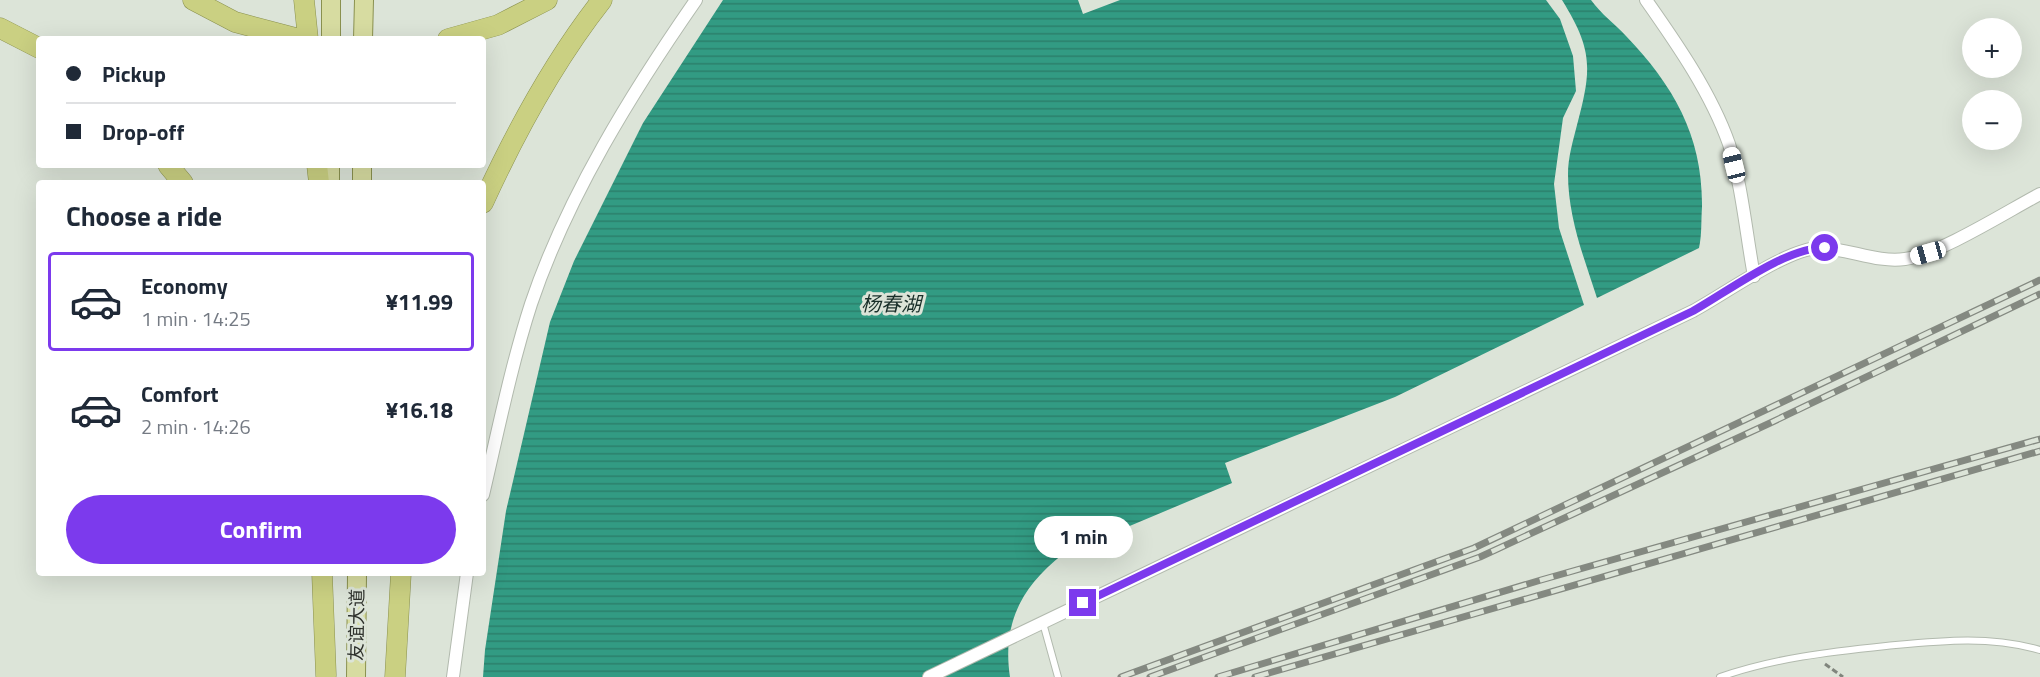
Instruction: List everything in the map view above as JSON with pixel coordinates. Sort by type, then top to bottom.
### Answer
[{"type":"highway","points":[[193,0],[235,22],[288,36]]},
{"type":"highway","points":[[304,0],[308,36]]},
{"type":"highway","points":[[459,36],[498,25],[547,0]]},
{"type":"highway","points":[[486,197],[508,150],[578,30],[602,0]]},
{"type":"highway","points":[[0,28],[36,46]]},
{"type":"highway","points":[[170,168],[180,180]]},
{"type":"highway","points":[[322,576],[326,676]]},
{"type":"highway","points":[[394,677],[401,576]]},
{"type":"main road","points":[[331,0],[331,36]]},
{"type":"main road","points":[[363,36],[364,0]]},
{"type":"main road","name":"友谊大道","points":[[326,676],[327,576]]},
{"type":"main road","name":"友谊大道","points":[[356,677],[357,576]]},
{"type":"street","points":[[486,482],[517,351],[550,255],[601,152],[696,0]]},
{"type":"street","points":[[1646,0],[1683,55],[1723,130],[1739,188],[1754,276]]},
{"type":"street","points":[[929,677],[1693,311],[1789,256],[1811,248],[1888,259],[1904,259],[1928,253],[2040,194]]},
{"type":"street","points":[[453,677],[467,576]]},
{"type":"lane","points":[[1040,624],[1058,677]]},
{"type":"lane","points":[[1720,677],[1780,659],[1811,654],[1976,639],[2040,650]]},
{"type":"path","points":[[1811,654],[1843,677]]},
{"type":"water","name":"杨春湖","points":[[723,0],[1078,0],[1083,14],[1120,0],[1546,0],[1560,19],[1573,56],[1576,91],[1563,118],[1554,184],[1559,228],[1584,305],[1395,397],[1225,463],[1232,483],[1063,554],[1036,580],[1018,608],[1009,640],[1010,677],[483,677],[506,511],[550,322],[574,261],[643,123]]},
{"type":"water","points":[[1562,0],[1591,0],[1658,74],[1682,114],[1691,135],[1701,182],[1699,248],[1597,298],[1574,222],[1568,174],[1571,149],[1585,89],[1587,60],[1580,33]]},
{"type":"railway","points":[[1121,677],[1474,548],[2040,280]]},
{"type":"railway","points":[[1150,677],[1480,557],[1768,424],[2040,294]]},
{"type":"railway","points":[[1218,677],[1541,580],[2040,439]]},
{"type":"railway","points":[[1255,677],[2040,451]]},
{"type":"route","points":[[1083,603],[1693,311],[1789,256],[1811,248],[1825,248]]}]
